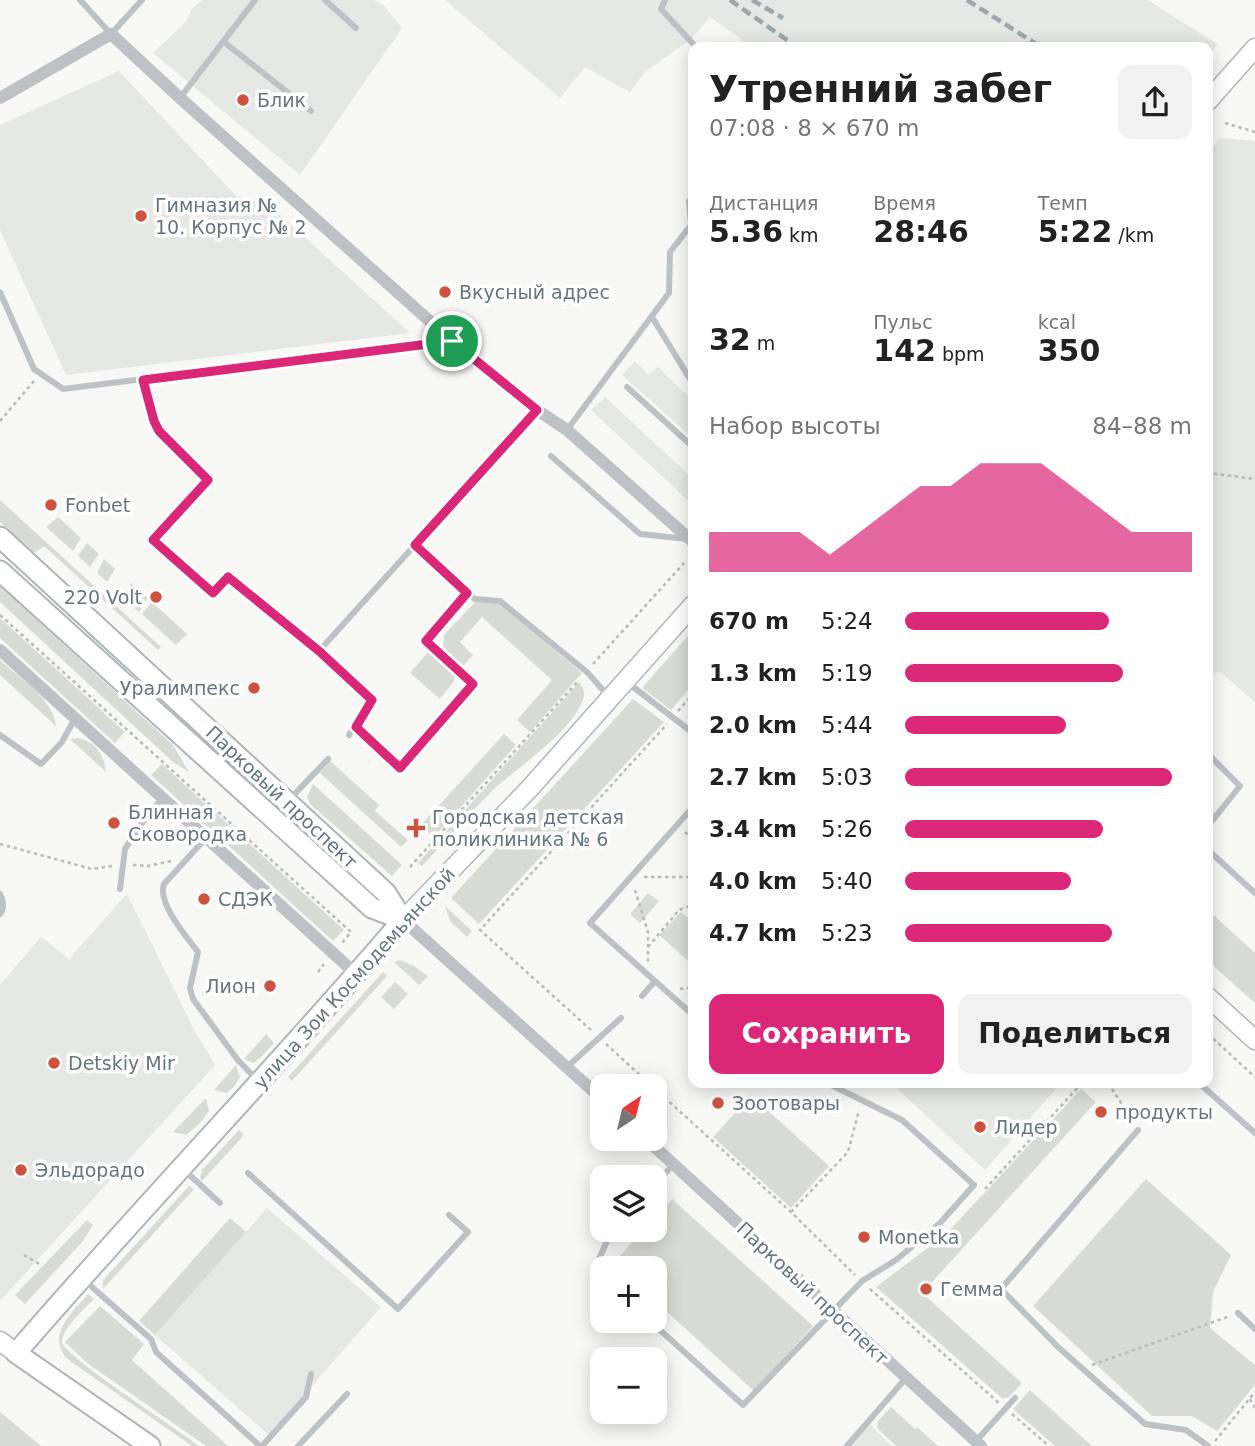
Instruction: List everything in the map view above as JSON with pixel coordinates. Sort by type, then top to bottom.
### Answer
[{"type":"main road","points":[[1213,95],[1255,48]]},
{"type":"main road","name":"Парковый проспект","points":[[0,537],[386,893],[403,920]]},
{"type":"main road","name":"Парковый проспект","points":[[0,571],[372,908],[403,920]]},
{"type":"main road","name":"улица Зои Космодемьянской","points":[[8,1347],[81,1277],[260,1083],[403,920],[530,788],[688,611]]},
{"type":"main road","points":[[1213,1002],[1255,1040]]},
{"type":"main road","points":[[8,1347],[150,1446]]},
{"type":"street","points":[[0,98],[111,34],[180,99],[452,341],[537,410],[567,430],[688,537]]},
{"type":"street","points":[[0,650],[356,974]]},
{"type":"street","name":"Парковый проспект","points":[[403,920],[590,1088]]},
{"type":"street","name":"Парковый проспект","points":[[661,1152],[978,1444]]},
{"type":"lane","points":[[80,0],[111,34],[142,0]]},
{"type":"lane","points":[[180,99],[255,0]]},
{"type":"lane","points":[[325,0],[356,29]]},
{"type":"lane","points":[[665,0],[661,9],[691,42]]},
{"type":"lane","points":[[224,41],[312,111]]},
{"type":"lane","points":[[567,430],[669,293],[670,252],[688,229]]},
{"type":"lane","points":[[0,292],[34,369],[63,389],[452,341]]},
{"type":"lane","points":[[652,317],[688,376]]},
{"type":"lane","points":[[143,380],[159,431],[208,480],[153,540],[213,593],[228,577],[319,651],[372,700],[349,734]]},
{"type":"lane","points":[[627,387],[688,442]]},
{"type":"lane","points":[[319,651],[537,410]]},
{"type":"lane","points":[[551,456],[640,534],[688,540]]},
{"type":"lane","points":[[415,545],[475,599],[500,601],[587,671],[610,698]]},
{"type":"lane","points":[[356,727],[400,768],[473,684],[426,641],[467,593]]},
{"type":"lane","points":[[626,681],[688,729]]},
{"type":"lane","points":[[0,735],[41,764],[62,742],[75,718]]},
{"type":"lane","points":[[288,802],[327,759]]},
{"type":"lane","points":[[1213,759],[1240,786],[1213,819]]},
{"type":"lane","points":[[120,889],[125,849],[146,817],[163,798]]},
{"type":"lane","points":[[688,813],[590,923],[688,1011]]},
{"type":"lane","points":[[206,838],[164,884],[161,891],[179,926],[198,952],[190,988],[193,999],[237,1059],[260,1083]]},
{"type":"lane","points":[[1213,856],[1226,872],[1255,893]]},
{"type":"lane","points":[[0,894],[3,899],[0,914]]},
{"type":"lane","points":[[642,996],[655,981]]},
{"type":"lane","points":[[567,1067],[621,1018]]},
{"type":"lane","points":[[663,1333],[743,1405],[862,1281],[896,1260],[940,1223],[974,1185],[902,1120],[837,1088]]},
{"type":"lane","points":[[1205,1088],[1255,1133]]},
{"type":"lane","points":[[1138,1130],[1001,1289],[1082,1368],[1145,1424],[1186,1430],[1210,1446]]},
{"type":"lane","points":[[667,1171],[674,1164]]},
{"type":"lane","points":[[181,1168],[220,1203]]},
{"type":"lane","points":[[248,1173],[398,1309],[468,1232],[449,1215]]},
{"type":"lane","points":[[81,1277],[150,1339],[156,1352],[261,1446],[306,1397],[311,1374]]},
{"type":"lane","points":[[1238,1313],[1255,1329]]},
{"type":"lane","points":[[847,1446],[906,1378]]},
{"type":"lane","points":[[298,1446],[347,1394]]},
{"type":"lane","points":[[978,1444],[1015,1398]]},
{"type":"path","points":[[1225,123],[1255,132]]},
{"type":"path","points":[[0,421],[41,374]]},
{"type":"path","points":[[1213,474],[1255,479]]},
{"type":"path","points":[[410,867],[684,563]]},
{"type":"path","points":[[0,615],[351,932]]},
{"type":"path","points":[[639,1074],[480,930],[688,700]]},
{"type":"path","points":[[0,844],[92,869],[123,865],[148,866],[190,856]]},
{"type":"path","points":[[648,975],[649,932],[630,877],[688,877]]},
{"type":"path","points":[[649,947],[679,911],[688,907]]},
{"type":"path","points":[[1213,1039],[1255,1077]]},
{"type":"path","points":[[974,1185],[982,1192],[1077,1088]]},
{"type":"path","points":[[1111,1088],[1138,1130]]},
{"type":"path","points":[[667,1099],[862,1281],[1049,1446]]},
{"type":"path","points":[[791,1212],[848,1152],[861,1100]]},
{"type":"path","points":[[24,1255],[41,1265]]},
{"type":"path","points":[[1082,1368],[1238,1313]]},
{"type":"path","points":[[1210,1446],[1255,1392]]},
{"type":"path","points":[[1250,1399],[1255,1408]]},
{"type":"shaded area","points":[[202,0],[374,0],[384,6],[402,28],[300,175],[153,53],[186,22],[192,9]]},
{"type":"shaded area","points":[[445,0],[1148,0],[1217,44],[1213,51],[1213,42],[745,42],[710,17],[690,40],[644,73],[630,92],[585,67],[560,98]]},
{"type":"shaded area","name":"Гимназия № 10. Корпус № 2","points":[[119,71],[237,197],[267,203],[410,333],[66,375],[0,230],[0,125]]},
{"type":"shaded area","points":[[1220,138],[1255,141],[1255,702],[1220,672],[1213,673],[1213,146]]},
{"type":"shaded area","points":[[635,361],[649,375],[658,367],[688,396],[688,434],[622,375]]},
{"type":"shaded area","points":[[605,397],[688,474],[688,500],[591,410]]},
{"type":"shaded area","points":[[0,500],[161,647],[158,650],[44,546],[34,553],[0,522]]},
{"type":"shaded area","points":[[58,517],[81,538],[73,551],[46,527]]},
{"type":"shaded area","points":[[87,543],[99,554],[90,567],[78,556]]},
{"type":"shaded area","points":[[104,559],[115,569],[107,582],[97,573]]},
{"type":"shaded area","points":[[131,583],[148,598],[139,612],[123,597]]},
{"type":"shaded area","points":[[0,586],[173,745],[189,772],[173,762],[0,602]]},
{"type":"shaded area","points":[[476,601],[500,603],[582,673],[530,732],[517,720],[552,680],[482,617],[460,642],[473,655],[462,667],[443,648],[444,635]]},
{"type":"shaded area","points":[[152,602],[187,634],[176,645],[142,614]]},
{"type":"shaded area","points":[[0,618],[125,732],[115,743],[0,638]]},
{"type":"shaded area","points":[[688,636],[688,690],[671,710],[642,688]]},
{"type":"shaded area","points":[[429,651],[455,675],[454,681],[440,699],[410,673]]},
{"type":"shaded area","points":[[0,660],[49,706],[56,726],[0,675]]},
{"type":"shaded area","points":[[579,682],[584,692],[583,699],[566,726],[493,790],[422,866],[418,863]]},
{"type":"shaded area","points":[[633,699],[664,722],[479,924],[451,898]]},
{"type":"shaded area","points":[[504,734],[516,745],[434,837],[421,825]]},
{"type":"shaded area","points":[[77,738],[94,745],[103,760],[106,772],[70,739]]},
{"type":"shaded area","points":[[330,761],[379,805],[375,811],[408,840],[401,847],[320,773]]},
{"type":"shaded area","points":[[162,764],[344,930],[333,941],[151,775]]},
{"type":"shaded area","points":[[313,784],[402,865],[392,876],[310,804],[307,797]]},
{"type":"shaded area","points":[[648,893],[659,901],[640,923],[630,914]]},
{"type":"shaded area","points":[[127,894],[194,1030],[215,1065],[0,1301],[0,985],[41,937],[69,959]]},
{"type":"shaded area","points":[[445,906],[472,931],[467,937],[450,921]]},
{"type":"shaded area","points":[[681,912],[688,918],[688,961],[659,935]]},
{"type":"shaded area","points":[[1213,915],[1255,953],[1255,1003],[1213,965]]},
{"type":"shaded area","points":[[400,960],[428,976],[419,985],[394,962]]},
{"type":"shaded area","points":[[383,972],[387,976],[292,1081],[288,1077]]},
{"type":"shaded area","points":[[395,982],[408,994],[394,1009],[381,997]]},
{"type":"shaded area","points":[[266,1034],[274,1043],[253,1063],[244,1059]]},
{"type":"shaded area","points":[[236,1065],[240,1077],[234,1087],[226,1093],[214,1090]]},
{"type":"shaded area","name":"Лидер","points":[[896,1088],[1057,1088],[985,1170]]},
{"type":"shaded area","points":[[1081,1089],[1096,1102],[922,1293],[1022,1383],[1009,1397],[1003,1399],[876,1287],[946,1234]]},
{"type":"shaded area","points":[[751,1095],[829,1166],[791,1208],[713,1137]]},
{"type":"shaded area","points":[[206,1098],[209,1111],[201,1122],[186,1135],[173,1132]]},
{"type":"shaded area","points":[[239,1130],[244,1135],[202,1181],[202,1170]]},
{"type":"shaded area","points":[[1146,1179],[1231,1255],[1213,1292],[1210,1328],[1255,1365],[1255,1385],[1217,1431],[1192,1416],[1152,1416],[1033,1306]]},
{"type":"shaded area","points":[[189,1186],[194,1189],[103,1289],[106,1277]]},
{"type":"shaded area","points":[[672,1199],[813,1326],[754,1391],[667,1312],[667,1256],[620,1256],[632,1242],[667,1242],[667,1205]]},
{"type":"shaded area","points":[[267,1208],[381,1307],[269,1435],[155,1335]]},
{"type":"shaded area","points":[[230,1218],[246,1232],[155,1335],[139,1321]]},
{"type":"shaded area","points":[[87,1220],[93,1225],[82,1242],[25,1304],[15,1295]]},
{"type":"shaded area","points":[[88,1294],[94,1299],[65,1331],[62,1342],[67,1350],[199,1446],[192,1446],[70,1361],[63,1352],[59,1344],[63,1326]]},
{"type":"shaded area","points":[[100,1306],[144,1344],[132,1360],[228,1446],[206,1446],[87,1363],[65,1342]]},
{"type":"shaded area","points":[[1030,1390],[1092,1446],[1055,1446],[1013,1409]]},
{"type":"shaded area","points":[[891,1407],[938,1446],[896,1446],[877,1428],[878,1421]]},
{"type":"shaded area","points":[[0,1412],[41,1446],[0,1446]]},
{"type":"shaded area","points":[[866,1421],[892,1446],[843,1446]]},
{"type":"railway","points":[[730,0],[790,42]]},
{"type":"railway","points":[[752,0],[783,18]]},
{"type":"railway","points":[[967,0],[1033,42]]},
{"type":"place","name":"Блик","points":[[243,100]]},
{"type":"place","name":"Гимназия № 10. Корпус № 2","points":[[141,216]]},
{"type":"place","name":"Вкусный адрес","points":[[445,292]]},
{"type":"place","name":"Fonbet","points":[[51,505]]},
{"type":"place","name":"220 Volt","points":[[156,597]]},
{"type":"place","name":"Уралимпекс","points":[[254,688]]},
{"type":"place","name":"Блинная Сковородка","points":[[114,823]]},
{"type":"place","name":"Городская детская поликлиника № 6","points":[[416,828]]},
{"type":"place","name":"СДЭК","points":[[204,899]]},
{"type":"place","name":"Лион","points":[[270,986]]},
{"type":"place","name":"Detskiy Mir","points":[[54,1063]]},
{"type":"place","name":"Зоотовары","points":[[718,1103]]},
{"type":"place","name":"продукты","points":[[1101,1112]]},
{"type":"place","name":"Лидер","points":[[980,1127]]},
{"type":"place","name":"Эльдорадо","points":[[21,1170]]},
{"type":"place","name":"Monetka","points":[[864,1237]]},
{"type":"place","name":"Гемма","points":[[926,1289]]},
{"type":"route","points":[[452,341],[537,410],[415,545],[467,593],[426,641],[473,684],[400,768],[356,727],[372,700],[319,651],[228,577],[213,593],[153,540],[208,480],[159,431],[143,380],[452,341]]}]
